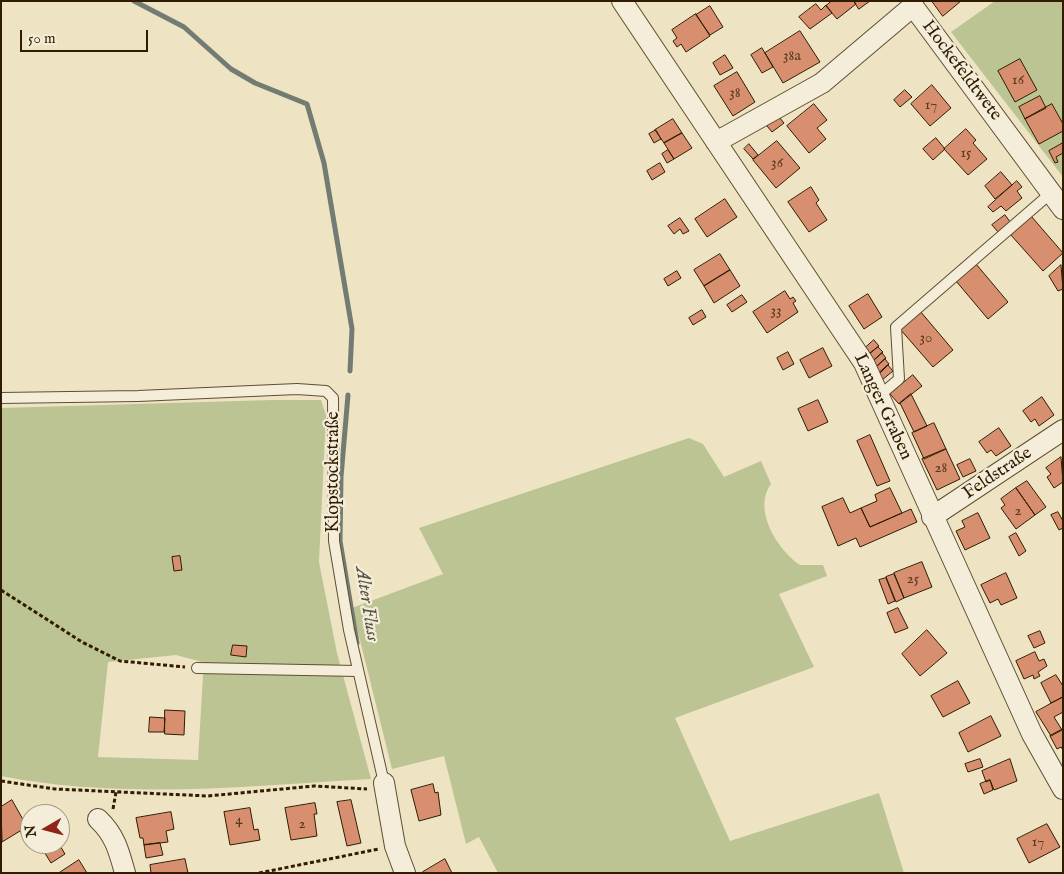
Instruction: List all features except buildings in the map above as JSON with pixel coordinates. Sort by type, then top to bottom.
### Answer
[{"type":"street","name":"Langer Graben","points":[[622,1],[864,363],[932,518],[1032,734],[1063,789]]},
{"type":"street","name":"Hockefeldtwete","points":[[716,142],[822,83],[913,6],[1057,201]]},
{"type":"street","name":"Feldstraße","points":[[932,518],[1063,430]]},
{"type":"street","name":"Klopstockstraße","points":[[384,786],[395,846],[405,873]]},
{"type":"street","points":[[98,819],[117,842],[125,873]]},
{"type":"lane","points":[[879,396],[899,379],[896,327],[1057,201]]},
{"type":"lane","name":"Klopstockstraße","points":[[1,398],[138,396],[297,389],[326,391],[333,398],[334,541],[358,671],[384,786]]},
{"type":"lane","points":[[197,668],[358,671]]},
{"type":"path","points":[[1,590],[82,642],[120,661],[197,668]]},
{"type":"path","points":[[1,781],[55,789],[208,796],[314,786],[384,786]]},
{"type":"path","points":[[259,873],[395,846]]},
{"type":"green space","points":[[995,1],[1063,1],[1063,177],[951,32]]},
{"type":"green space","points":[[321,400],[326,415],[319,562],[337,653],[371,779],[186,789],[139,789],[93,788],[1,776],[1,408]],"holes":[[[176,655],[206,663],[203,676],[198,760],[98,757],[108,662]]]},
{"type":"green space","points":[[689,438],[703,444],[724,477],[761,461],[771,484],[766,494],[764,506],[766,517],[776,540],[800,565],[823,565],[827,576],[779,594],[814,667],[675,718],[730,841],[879,793],[904,873],[498,873],[479,837],[466,844],[444,756],[392,769],[352,608],[443,574],[419,528]]},
{"type":"waterway","points":[[134,1],[184,27],[231,69],[255,83],[307,104],[324,163],[352,329],[350,371]]},
{"type":"waterway","name":"Alter Fluss","points":[[348,395],[341,477],[340,541],[357,643]]}]
